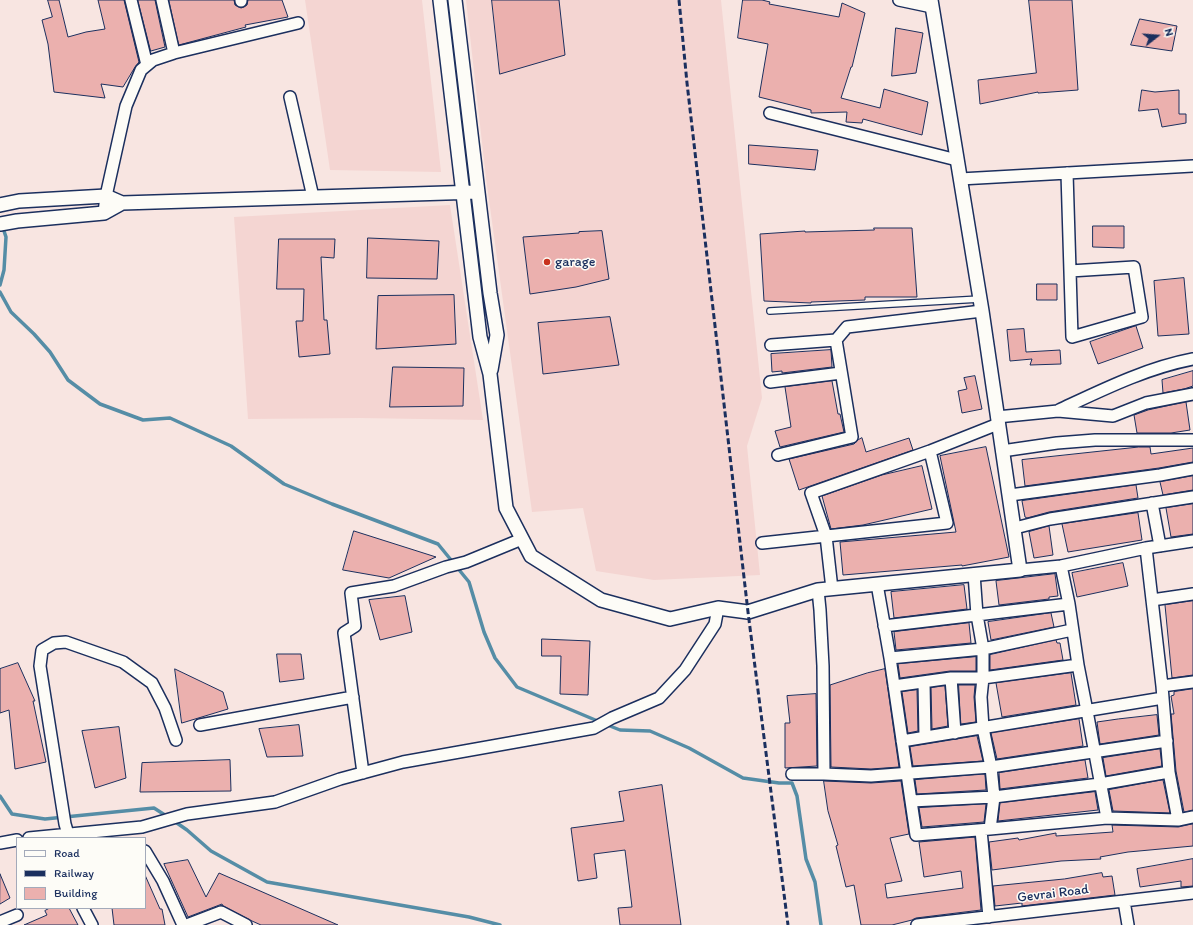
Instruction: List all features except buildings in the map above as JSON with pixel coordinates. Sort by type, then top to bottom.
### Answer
[{"type":"street","points":[[131,0],[147,65]]},
{"type":"street","points":[[162,0],[174,53]]},
{"type":"street","points":[[440,0],[480,338],[490,374],[506,508],[531,556],[601,600],[670,619],[718,608],[748,612],[818,590],[1061,566],[1146,548],[1193,542]]},
{"type":"street","points":[[456,0],[490,293],[497,335],[490,374]]},
{"type":"street","points":[[899,0],[931,4],[981,305],[1020,570]]},
{"type":"street","points":[[104,213],[106,196],[126,106],[141,70],[153,60],[174,53],[298,23]]},
{"type":"street","points":[[290,97],[313,197]]},
{"type":"street","points":[[770,113],[957,160]]},
{"type":"street","points":[[960,179],[1193,166]]},
{"type":"street","points":[[1068,173],[1070,271],[1072,337],[1142,316],[1134,267],[1070,271]]},
{"type":"street","points":[[0,205],[19,201],[106,196],[122,203],[478,192]]},
{"type":"street","points":[[0,224],[104,213],[122,203]]},
{"type":"street","points":[[771,345],[836,340],[847,327],[981,305]]},
{"type":"street","points":[[778,455],[852,437],[836,340]]},
{"type":"street","points":[[832,589],[826,536],[811,493],[930,451],[998,420],[1058,410],[1119,382],[1176,362],[1193,359]]},
{"type":"street","points":[[770,382],[841,373]]},
{"type":"street","points":[[1058,410],[1113,416],[1146,403],[1193,394]]},
{"type":"street","points":[[1002,451],[1058,443],[1095,440],[1193,440]]},
{"type":"street","points":[[762,543],[947,523],[930,451]]},
{"type":"street","points":[[1010,495],[1160,475],[1193,469]]},
{"type":"street","points":[[1015,528],[1050,519],[1193,498]]},
{"type":"street","points":[[1152,503],[1160,546]]},
{"type":"street","points":[[364,773],[344,633],[355,626],[351,593],[394,586],[446,567],[466,562],[522,539]]},
{"type":"street","points":[[1146,548],[1162,686],[1169,772],[1178,820]]},
{"type":"street","points":[[1061,566],[1107,818]]},
{"type":"street","points":[[974,574],[977,615],[983,649],[983,678],[981,697],[983,728],[991,767],[994,797],[986,830],[989,917]]},
{"type":"street","points":[[877,584],[890,658],[916,835],[986,830],[1107,818],[1178,820],[1193,817]]},
{"type":"street","points":[[818,590],[823,666],[824,774]]},
{"type":"street","points":[[1152,600],[1193,594]]},
{"type":"street","points":[[884,626],[1069,604]]},
{"type":"street","points":[[43,837],[67,829],[137,831],[187,814],[275,802],[340,779],[403,762],[594,728],[612,718],[658,698],[685,670],[715,624],[718,608]]},
{"type":"street","points":[[890,658],[983,649],[1072,630]]},
{"type":"street","points":[[67,829],[40,666],[42,650],[54,642],[66,642],[123,662],[152,683],[165,708],[176,740]]},
{"type":"street","points":[[894,686],[952,678],[983,678],[1078,665]]},
{"type":"street","points":[[952,678],[955,733]]},
{"type":"street","points":[[924,682],[925,738]]},
{"type":"street","points":[[1162,686],[1193,682]]},
{"type":"street","points":[[200,725],[353,697]]},
{"type":"street","points":[[902,741],[1163,698]]},
{"type":"street","points":[[792,774],[871,776],[991,767],[1167,741]]},
{"type":"street","points":[[911,801],[994,797],[1100,784],[1169,772]]},
{"type":"street","points":[[0,843],[16,840]]},
{"type":"street","points":[[146,853],[163,881],[183,925]]},
{"type":"street","name":"Gevrai Road","points":[[917,925],[1193,893]]},
{"type":"street","points":[[1124,901],[1128,925]]},
{"type":"street","points":[[84,909],[92,925]]},
{"type":"street","points":[[187,925],[221,912],[246,925]]},
{"type":"street","points":[[0,922],[17,915]]},
{"type":"lane","points":[[770,311],[981,305]]},
{"type":"shaded area","points":[[305,0],[422,0],[441,172],[330,170]]},
{"type":"shaded area","points":[[466,0],[721,0],[762,398],[747,446],[760,575],[654,580],[596,571],[583,508],[532,512],[486,178]]},
{"type":"shaded area","points":[[450,205],[483,420],[360,418],[248,419],[234,217]]},
{"type":"waterway","points":[[0,285],[4,270],[6,237],[2,225]]},
{"type":"waterway","points":[[0,292],[11,312],[50,352],[68,380],[100,404],[143,420],[170,418],[231,446],[284,484],[332,504],[438,544],[469,582],[484,632],[495,658],[517,687],[600,722]]},
{"type":"waterway","points":[[605,724],[620,730],[650,731],[689,748],[743,778],[779,783],[792,783],[797,796],[806,859],[815,882],[821,925]]},
{"type":"waterway","points":[[0,796],[12,814],[45,819],[154,808],[168,817]]},
{"type":"waterway","points":[[174,821],[211,851],[267,882],[469,917],[500,925]]},
{"type":"railway","points":[[679,0],[687,83],[748,612],[788,925]]},
{"type":"place","name":"garage","points":[[547,262]]}]
